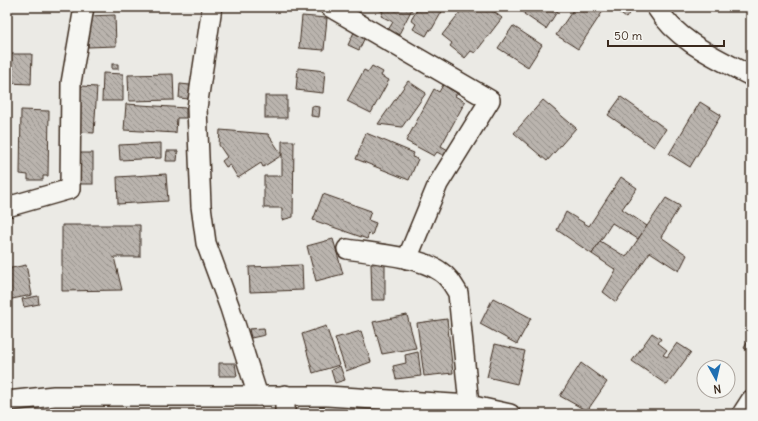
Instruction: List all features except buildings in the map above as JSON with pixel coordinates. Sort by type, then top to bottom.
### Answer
[{"type":"street","points":[[7,207],[70,188],[71,83],[84,7]]},
{"type":"street","points":[[212,7],[197,108],[201,206],[206,243],[230,308],[258,396]]},
{"type":"street","points":[[330,7],[490,100],[438,184],[407,259]]},
{"type":"street","points":[[642,7],[658,11],[679,35],[700,49],[751,76]]},
{"type":"street","points":[[347,249],[415,261],[440,271],[452,282],[458,293],[468,405]]},
{"type":"street","points":[[285,395],[285,414]]},
{"type":"street","points":[[7,401],[54,396],[327,396],[468,405],[510,414]]},
{"type":"street","points":[[742,414],[751,400]]}]
